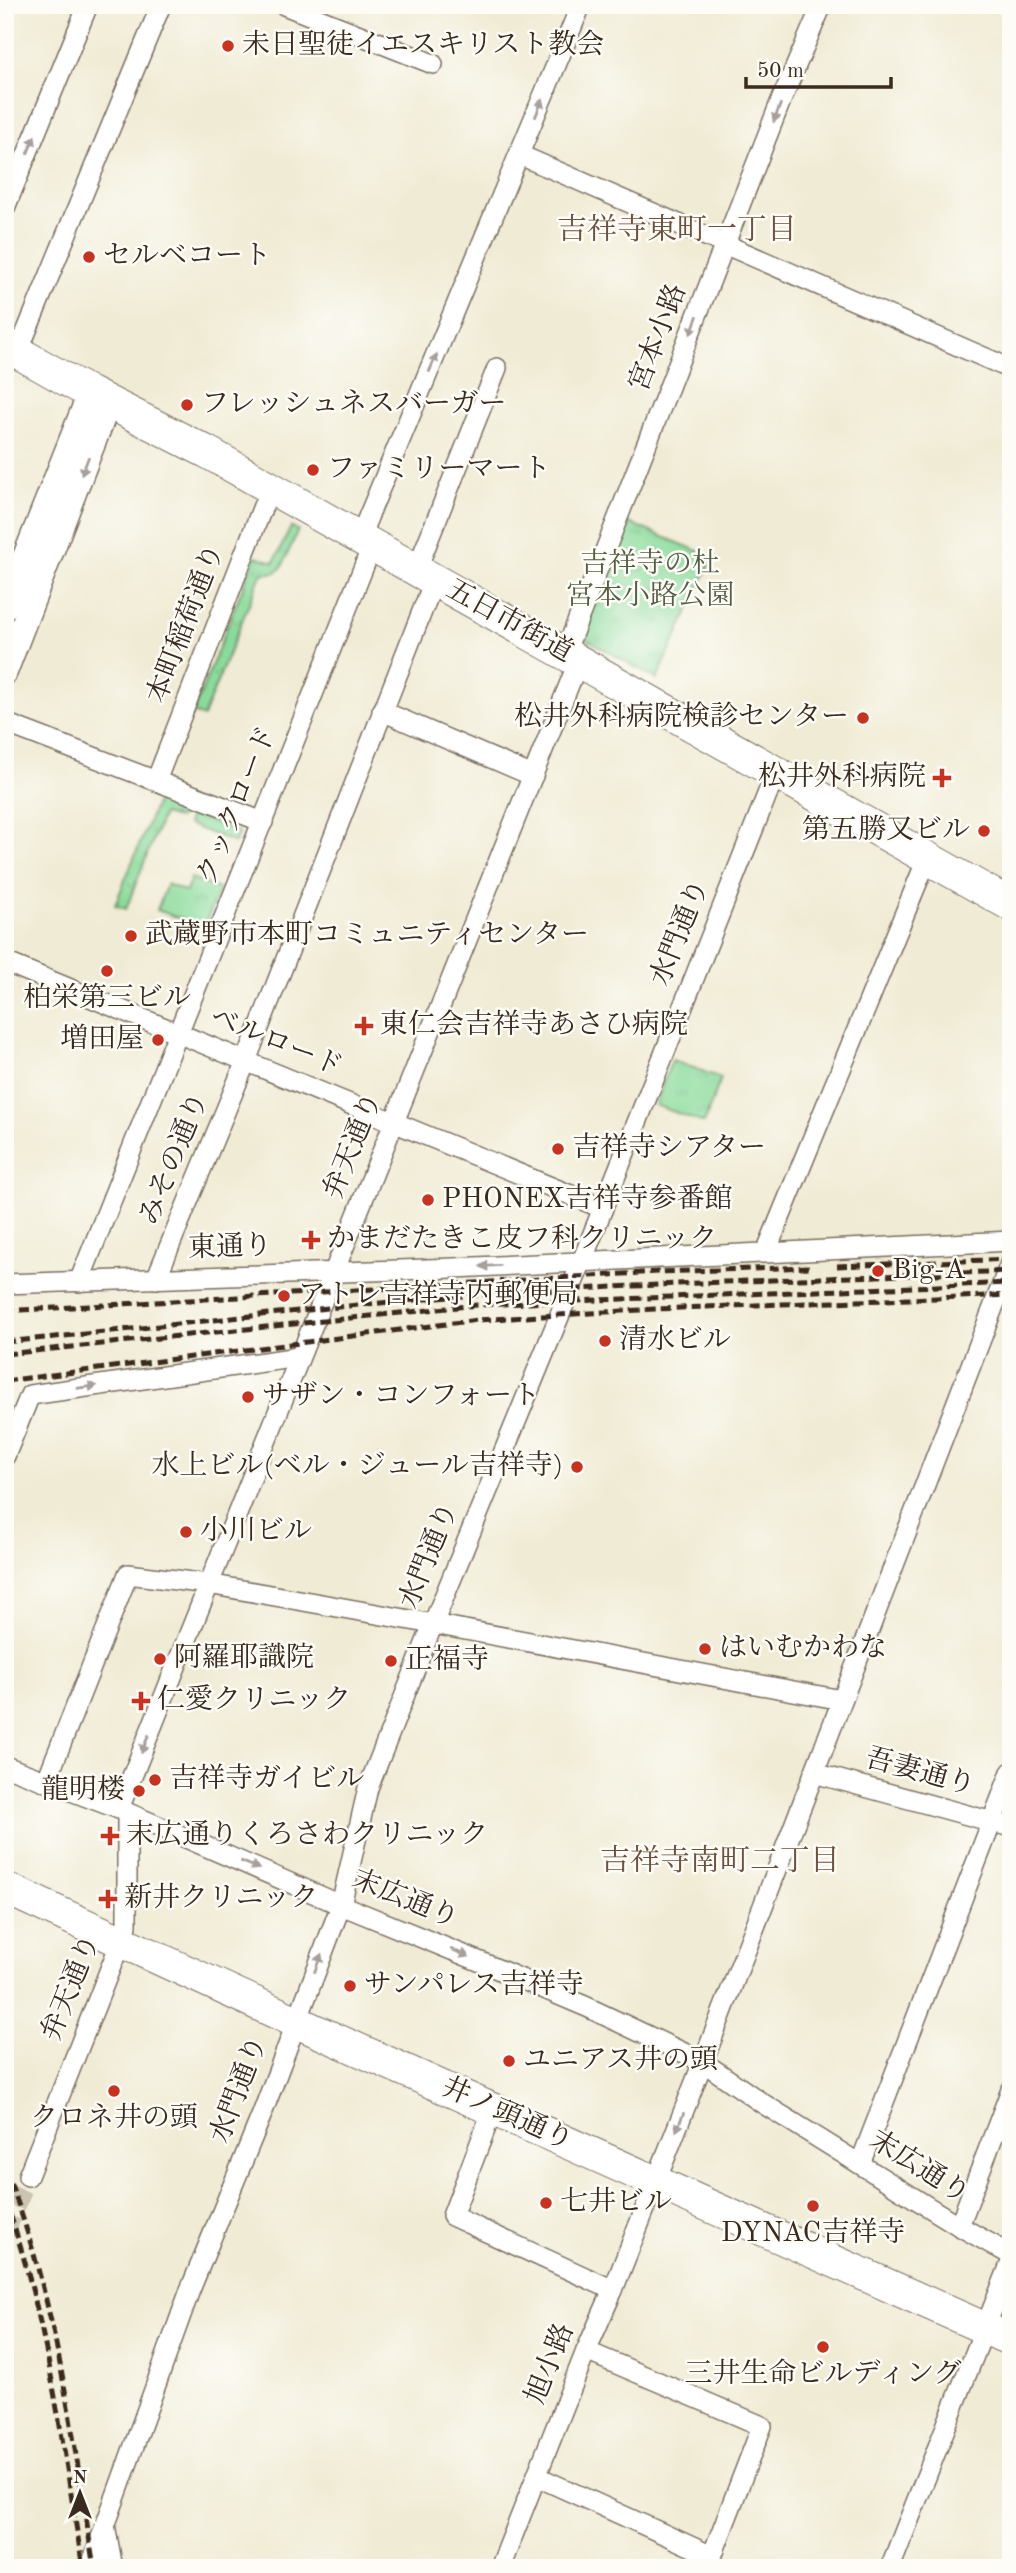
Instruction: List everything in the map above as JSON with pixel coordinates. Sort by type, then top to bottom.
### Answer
[{"type":"main road","name":"五日市街道","points":[[12,349],[99,398],[207,452],[1011,905]]},
{"type":"main road","name":"井ノ頭通り","points":[[5,1888],[296,2022],[998,2334]]},
{"type":"street","points":[[5,208],[88,5]]},
{"type":"street","points":[[12,349],[161,5]]},
{"type":"street","points":[[284,5],[433,64]]},
{"type":"street","name":"クックロード","points":[[79,1282],[262,822],[365,542],[581,5]]},
{"type":"street","name":"宮本小路","points":[[572,657],[780,103],[822,5]]},
{"type":"street","points":[[520,155],[1011,369]]},
{"type":"street","name":"みその通り","points":[[156,1279],[246,1061],[382,711],[425,576],[497,368]]},
{"type":"street","points":[[5,607],[99,398]]},
{"type":"street","points":[[5,672],[99,398]]},
{"type":"street","name":"本町稲荷通り","points":[[156,780],[270,488]]},
{"type":"street","name":"弁天通り","points":[[28,2176],[127,1926],[123,1811],[208,1584],[533,776],[572,657]]},
{"type":"street","points":[[382,711],[533,776]]},
{"type":"street","points":[[5,723],[262,822]]},
{"type":"street","name":"水門通り","points":[[90,2568],[106,2530],[190,2290],[262,2114],[341,1905],[368,1788],[582,1261],[776,772]]},
{"type":"street","points":[[766,1252],[927,859]]},
{"type":"street","name":"ベルロード","points":[[5,962],[602,1208]]},
{"type":"street","name":"東通り","points":[[5,1284],[1011,1241]]},
{"type":"street","name":"旭小路","points":[[500,2568],[656,2182],[842,1700],[1002,1307],[1011,1261]]},
{"type":"street","points":[[5,1456],[30,1395],[299,1357]]},
{"type":"street","points":[[5,1406],[26,1405]]},
{"type":"street","points":[[46,1782],[128,1574],[208,1584],[842,1700]]},
{"type":"street","name":"末広通り","points":[[5,1766],[123,1811],[587,2007],[703,2062],[762,2103],[959,2226],[1011,2255]]},
{"type":"street","points":[[860,2164],[1011,1772]]},
{"type":"street","name":"吾妻通り","points":[[814,1773],[1011,1827]]},
{"type":"street","points":[[959,2226],[1011,2090]]},
{"type":"street","points":[[493,2109],[452,2216],[613,2290]]},
{"type":"street","points":[[890,2568],[998,2334],[1011,2262]]},
{"type":"street","points":[[538,2477],[712,2556],[762,2426],[586,2351]]},
{"type":"street","points":[[106,2530],[113,2568]]},
{"type":"green space","name":"吉祥寺の杜 宮本小路公園","points":[[624,521],[713,557],[657,679],[581,636]]},
{"type":"green space","points":[[291,527],[298,530],[282,567],[276,572],[261,574],[203,717],[193,713],[255,556],[274,562]]},
{"type":"green space","points":[[159,796],[184,806],[179,819],[163,814],[126,909],[115,905]]},
{"type":"green space","points":[[191,814],[239,832],[235,843],[187,824]]},
{"type":"green space","points":[[191,878],[219,889],[204,928],[157,910],[167,884],[186,892]]},
{"type":"green space","points":[[672,1060],[721,1078],[704,1123],[655,1105]]},
{"type":"tunnel","points":[[5,2234],[28,2176]]},
{"type":"railway","points":[[837,1266],[1011,1259]]},
{"type":"railway","points":[[5,1311],[658,1272],[812,1267]]},
{"type":"railway","points":[[5,1342],[478,1295],[1011,1271]]},
{"type":"railway","points":[[5,1354],[477,1305],[1011,1283]]},
{"type":"railway","points":[[5,1381],[477,1320],[655,1309],[1011,1295]]},
{"type":"railway","points":[[5,2169],[23,2217],[50,2316],[70,2416],[94,2568]]},
{"type":"railway","points":[[5,2200],[20,2245],[43,2336],[83,2568]]},
{"type":"place","name":"未日聖徒イエスキリスト教会","points":[[228,46]]},
{"type":"place","name":"セルベコート","points":[[89,257]]},
{"type":"place","name":"フレッシュネスバーガー","points":[[187,405]]},
{"type":"place","name":"ファミリーマート","points":[[313,470]]},
{"type":"place","name":"松井外科病院検診センター","points":[[863,718]]},
{"type":"place","name":"松井外科病院","points":[[942,778]]},
{"type":"place","name":"第五勝又ビル","points":[[984,831]]},
{"type":"place","name":"武蔵野市本町コミュニティセンター","points":[[131,936]]},
{"type":"place","name":"柏栄第三ビル","points":[[107,971]]},
{"type":"place","name":"東仁会吉祥寺あさひ病院","points":[[364,1026]]},
{"type":"place","name":"増田屋","points":[[158,1040]]},
{"type":"place","name":"吉祥寺シアター","points":[[558,1149]]},
{"type":"place","name":"PHONEX吉祥寺参番館","points":[[428,1200]]},
{"type":"place","name":"かまだたきこ皮フ科クリニック","points":[[311,1240]]},
{"type":"place","name":"Big-A","points":[[878,1271]]},
{"type":"place","name":"アトレ吉祥寺内郵便局","points":[[284,1296]]},
{"type":"place","name":"清水ビル","points":[[605,1341]]},
{"type":"place","name":"サザン・コンフォート","points":[[248,1397]]},
{"type":"place","name":"水上ビル(ベル・ジュール吉祥寺)","points":[[577,1467]]},
{"type":"place","name":"小川ビル","points":[[186,1532]]},
{"type":"place","name":"はいむかわな","points":[[705,1649]]},
{"type":"place","name":"阿羅耶識院","points":[[160,1659]]},
{"type":"place","name":"正福寺","points":[[391,1661]]},
{"type":"place","name":"仁愛クリニック","points":[[141,1701]]},
{"type":"place","name":"吉祥寺ガイビル","points":[[155,1780]]},
{"type":"place","name":"龍明楼","points":[[139,1791]]},
{"type":"place","name":"末広通りくろさわクリニック","points":[[110,1836]]},
{"type":"place","name":"新井クリニック","points":[[108,1899]]},
{"type":"place","name":"サンパレス吉祥寺","points":[[350,1986]]},
{"type":"place","name":"ユニアス井の頭","points":[[509,2061]]},
{"type":"place","name":"クロネ井の頭","points":[[114,2091]]},
{"type":"place","name":"七井ビル","points":[[546,2203]]},
{"type":"place","name":"DYNAC吉祥寺","points":[[813,2206]]},
{"type":"place","name":"三井生命ビルディング","points":[[823,2347]]},
{"type":"district","name":"吉祥寺東町一丁目","points":[[677,231]]},
{"type":"district","name":"吉祥寺南町二丁目","points":[[720,1862]]}]
